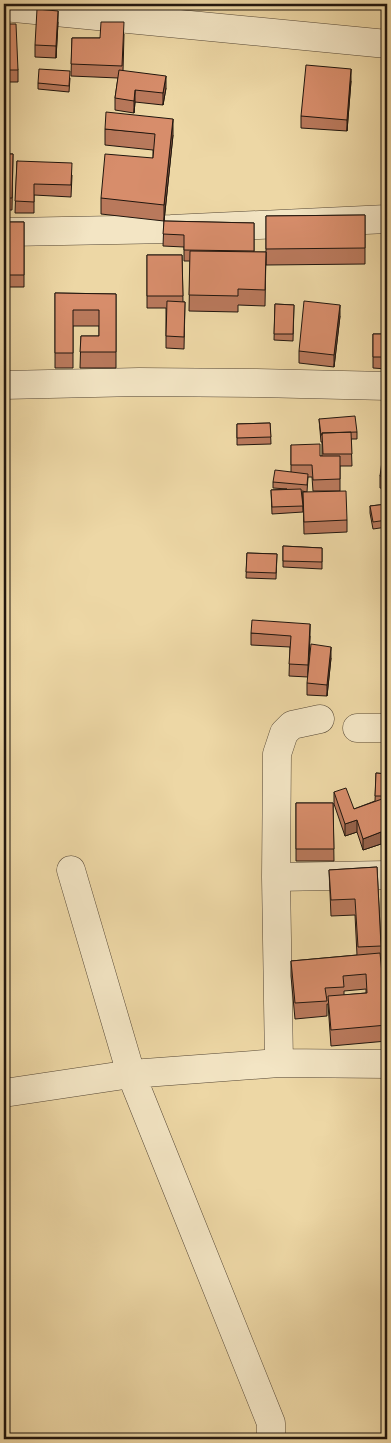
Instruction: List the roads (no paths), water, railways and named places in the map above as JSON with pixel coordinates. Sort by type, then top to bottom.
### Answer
[{"type":"street","points":[[4,7],[387,44]]},
{"type":"street","points":[[9,232],[190,228],[387,219]]},
{"type":"street","points":[[4,385],[169,382],[387,386]]},
{"type":"street","points":[[279,1063],[276,877],[277,754],[284,733],[292,725],[320,719]]},
{"type":"street","points":[[357,728],[387,728]]},
{"type":"street","points":[[71,870],[131,1074],[271,1423],[271,1439]]},
{"type":"street","points":[[276,877],[387,875]]},
{"type":"street","points":[[4,1093],[131,1074],[279,1063],[387,1064]]}]
